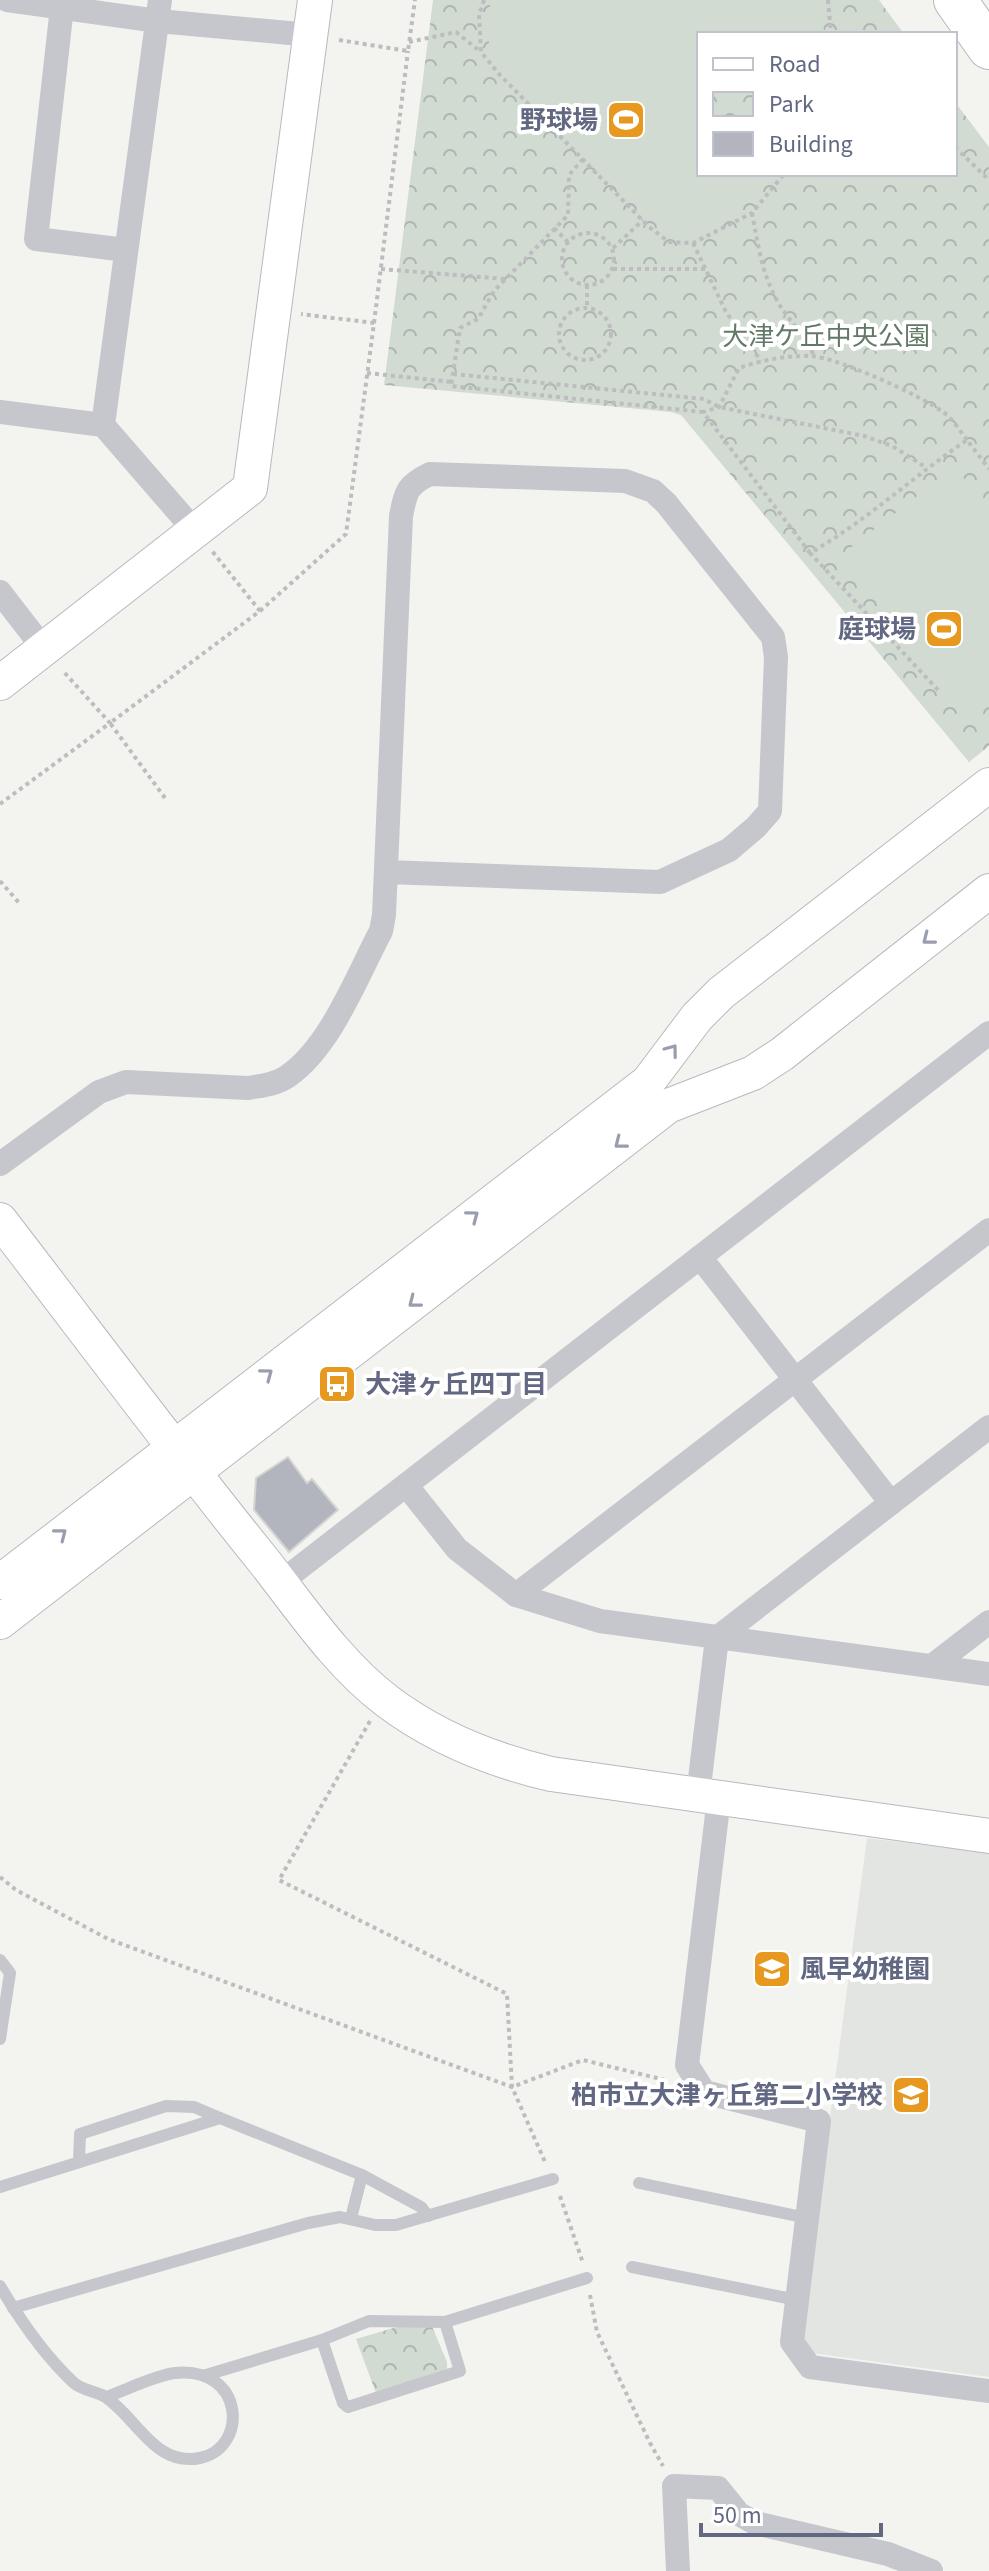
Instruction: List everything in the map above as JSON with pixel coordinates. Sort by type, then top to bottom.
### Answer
[{"type":"highway","points":[[955,0],[989,48]]},
{"type":"street","points":[[7,0],[62,7],[159,11],[311,35]]},
{"type":"street","points":[[0,683],[250,488],[315,0]]},
{"type":"street","points":[[62,7],[36,239],[126,250]]},
{"type":"street","points":[[103,425],[159,11]]},
{"type":"street","points":[[0,412],[103,425],[195,531]]},
{"type":"street","points":[[0,1164],[99,1092],[126,1082],[247,1088],[267,1085],[287,1077],[308,1058],[335,1020],[381,931],[387,872],[401,516],[405,496],[412,483],[430,474],[625,481],[653,491],[666,503],[773,637],[776,657],[770,811],[729,850],[660,882],[387,872]]},
{"type":"street","points":[[0,592],[44,649]]},
{"type":"street","points":[[0,1622],[183,1460],[648,1082],[697,1017],[721,993],[989,785]]},
{"type":"street","points":[[0,1582],[183,1460],[668,1106],[753,1073],[782,1054],[989,891]]},
{"type":"street","points":[[281,1582],[700,1257],[985,1045]]},
{"type":"street","points":[[0,1220],[183,1460],[335,1650],[383,1698],[441,1735],[511,1765],[551,1774],[989,1836]]},
{"type":"street","points":[[516,1595],[989,1230]]},
{"type":"street","points":[[700,1257],[891,1503]]},
{"type":"street","points":[[989,1427],[717,1638],[687,2065],[704,2092],[819,2121],[792,2342],[810,2367],[989,2391]]},
{"type":"street","points":[[406,1485],[457,1549],[516,1595],[600,1621],[989,1674]]},
{"type":"street","points":[[932,1666],[989,1622]]},
{"type":"street","points":[[678,2571],[674,2486],[712,2486],[724,2494],[746,2519],[888,2554],[931,2571]]},
{"type":"lane","points":[[0,1960],[10,1973],[0,2039]]},
{"type":"lane","points":[[79,2162],[80,2134],[166,2106],[194,2107],[362,2175],[421,2207],[428,2216]]},
{"type":"lane","points":[[0,2187],[220,2118]]},
{"type":"lane","points":[[351,2218],[362,2175]]},
{"type":"lane","points":[[13,2308],[308,2223],[340,2217],[375,2225],[396,2225],[553,2179]]},
{"type":"lane","points":[[639,2183],[807,2218]]},
{"type":"lane","points":[[632,2267],[797,2300]]},
{"type":"lane","points":[[106,2397],[174,2373],[206,2375],[322,2340],[369,2321],[445,2322],[587,2278]]},
{"type":"lane","points":[[0,2286],[21,2321],[76,2385],[106,2397],[164,2454],[199,2458],[215,2453],[227,2440],[233,2409],[225,2389],[206,2375]]},
{"type":"lane","points":[[322,2340],[343,2403],[348,2407],[460,2371],[445,2322]]},
{"type":"path","points":[[0,804],[260,611],[346,534],[415,0]]},
{"type":"path","points":[[481,52],[479,15],[484,0]]},
{"type":"path","points":[[828,0],[831,32]]},
{"type":"path","points":[[409,42],[456,32],[481,52],[643,220],[669,242],[693,243],[752,213],[782,176]]},
{"type":"path","points":[[311,35],[408,51]]},
{"type":"path","points":[[957,149],[989,180]]},
{"type":"path","points":[[583,159],[569,175],[568,215],[494,291],[478,319],[460,328],[451,386],[703,412],[719,407],[739,368],[761,361],[814,356],[851,368],[931,403],[947,415],[989,469]]},
{"type":"path","points":[[752,213],[767,281],[781,307],[809,342],[814,356]]},
{"type":"path","points":[[613,248],[643,220]]},
{"type":"path","points":[[554,228],[568,242]]},
{"type":"path","points":[[613,269],[613,248],[598,233],[577,233],[562,248],[562,269],[577,284],[598,284],[613,269],[705,269]]},
{"type":"path","points":[[693,243],[726,312],[761,361]]},
{"type":"path","points":[[381,269],[506,279]]},
{"type":"path","points":[[587,285],[587,309]]},
{"type":"path","points":[[575,308],[587,309],[596,309],[611,324],[611,345],[596,360],[574,360],[559,345],[560,323],[575,308]]},
{"type":"path","points":[[272,310],[374,323]]},
{"type":"path","points":[[367,373],[452,382]]},
{"type":"path","points":[[453,374],[704,399],[719,407],[864,436],[892,446],[927,468]]},
{"type":"path","points":[[703,412],[810,553],[938,690]]},
{"type":"path","points":[[810,553],[842,535],[967,440]]},
{"type":"path","points":[[195,531],[260,611]]},
{"type":"path","points":[[44,649],[110,723],[165,798]]},
{"type":"path","points":[[0,881],[21,905]]},
{"type":"path","points":[[383,1698],[279,1880],[507,1994],[512,2087],[566,2209],[587,2278],[597,2332],[674,2486]]},
{"type":"path","points":[[0,1877],[16,1890],[108,1939],[512,2087],[583,2060],[677,2084]]},
{"type":"shaded area","name":"柏市立大津ヶ丘第二小学校","points":[[867,1838],[989,1853],[989,2377],[811,2353],[801,2337]]},
{"type":"green space","name":"大津ケ丘中央公園","points":[[433,0],[879,0],[903,32],[697,32],[697,176],[957,176],[957,105],[989,147],[989,746],[969,762],[681,415],[384,385]]},
{"type":"green space","name":"野球場","points":[[495,0],[822,0],[824,32],[697,32],[697,176],[771,176],[720,219],[696,232],[680,234],[665,229],[647,217],[503,70],[487,35],[485,25],[489,8]]},
{"type":"green space","name":"庭球場","points":[[955,467],[989,510],[989,702],[968,719],[841,555]]},
{"type":"green space","points":[[407,2324],[431,2324],[447,2369],[376,2393],[356,2339]]},
{"type":"building","points":[[288,1457],[307,1483],[312,1479],[338,1510],[289,1552],[254,1510],[256,1478]]},
{"type":"place","name":"野球場","points":[[626,120]]},
{"type":"place","name":"庭球場","points":[[944,629]]},
{"type":"place","name":"大津ヶ丘四丁目","points":[[337,1384]]},
{"type":"place","name":"風早幼稚園","points":[[772,1969]]},
{"type":"place","name":"柏市立大津ヶ丘第二小学校","points":[[911,2095]]}]
